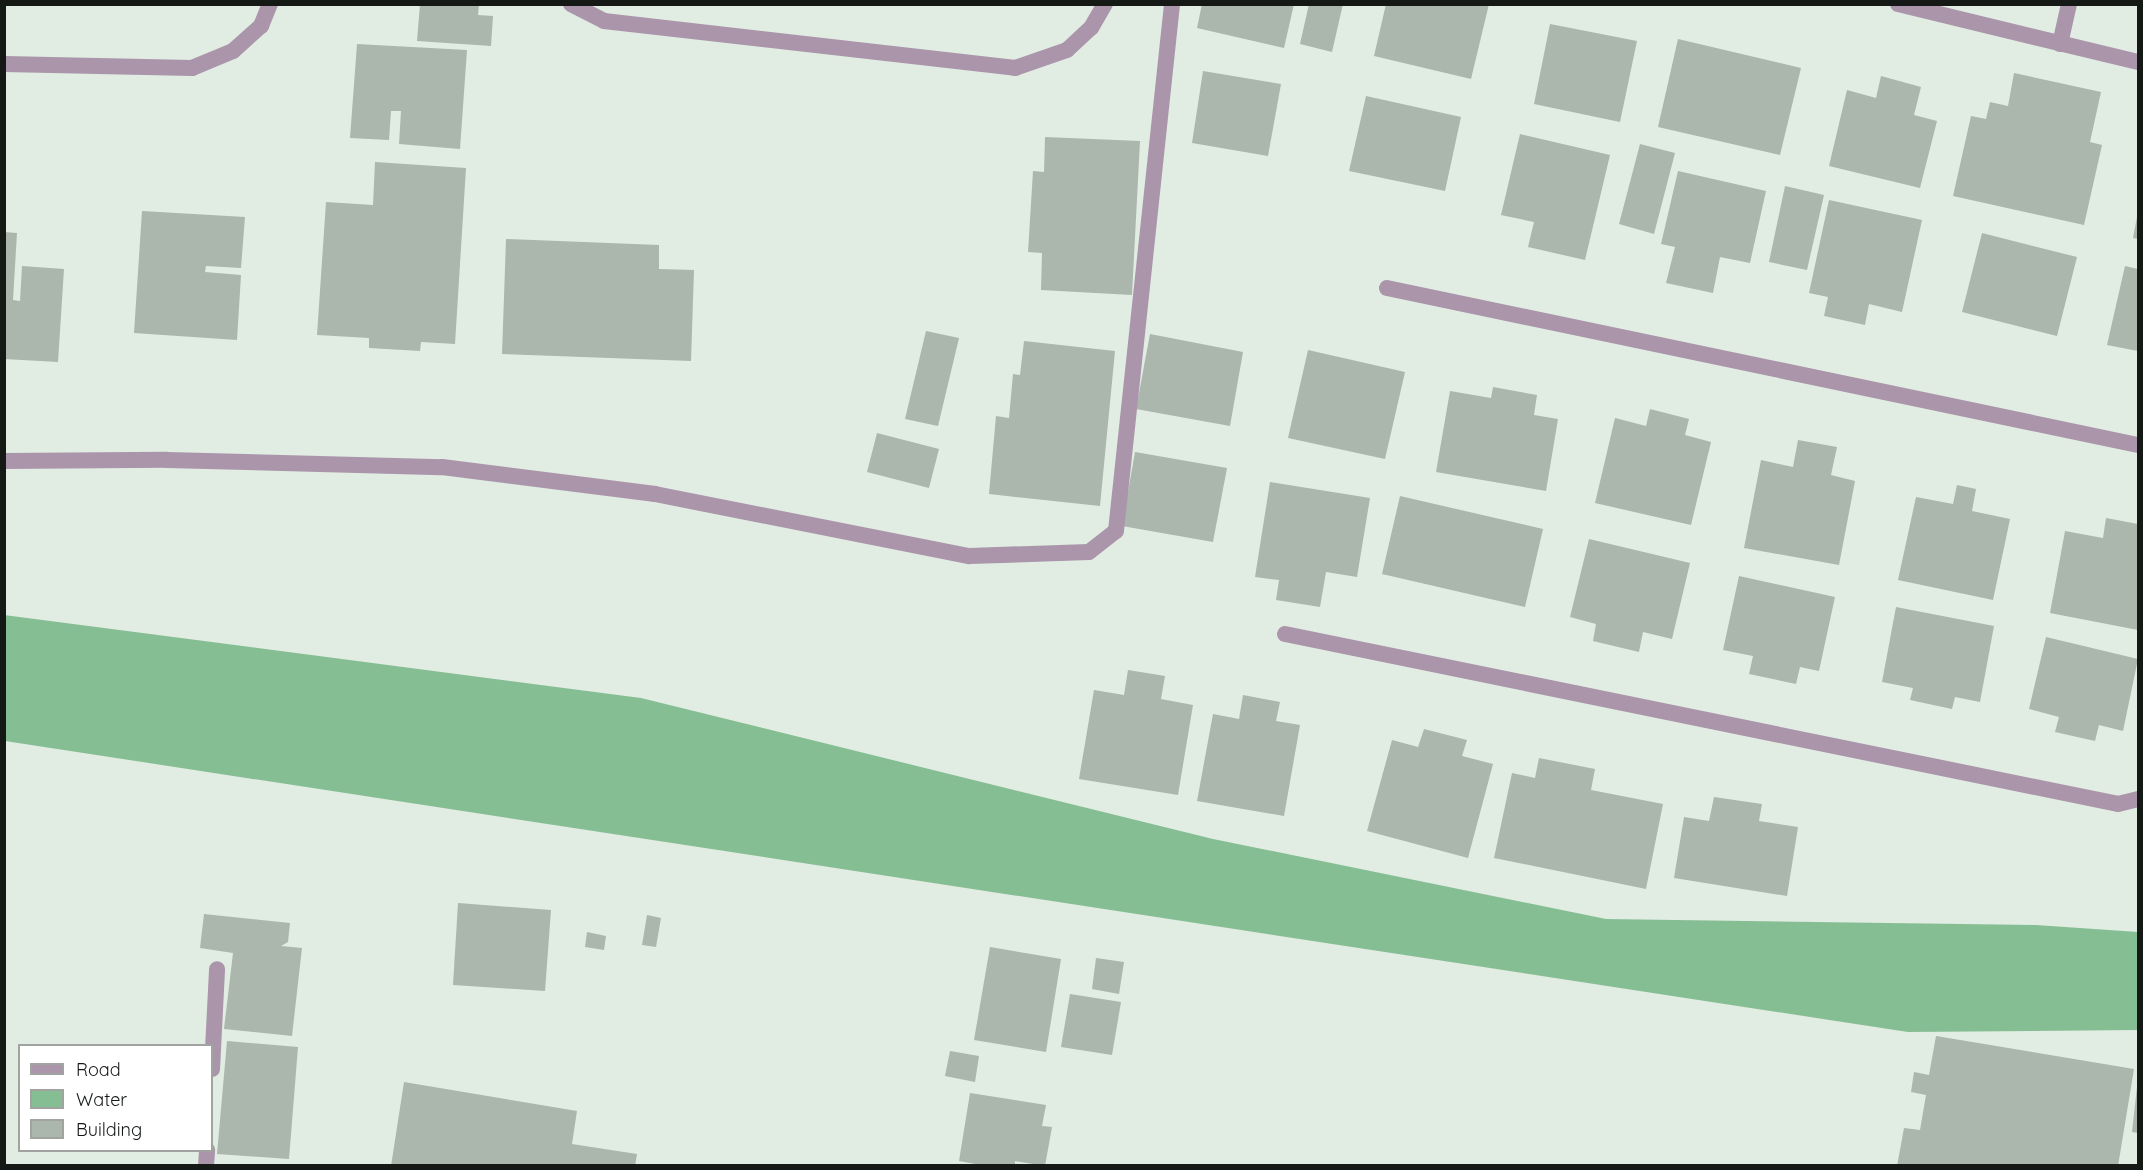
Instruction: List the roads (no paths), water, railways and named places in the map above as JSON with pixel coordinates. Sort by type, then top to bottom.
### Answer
[{"type":"street","points":[[4,64],[192,68],[233,51],[261,26],[270,4]]},
{"type":"street","points":[[571,4],[604,21],[1015,68],[1067,50],[1091,28],[1105,4]]},
{"type":"street","points":[[4,461],[167,460],[442,467],[655,494],[969,556],[1089,552],[1116,531],[1172,4]]},
{"type":"street","points":[[1898,4],[2139,62]]},
{"type":"street","points":[[2060,44],[2069,4]]},
{"type":"street","points":[[1387,288],[2139,445]]},
{"type":"street","points":[[1285,634],[2118,804],[2139,800]]},
{"type":"street","points":[[213,1049],[217,969]]},
{"type":"water","points":[[4,615],[641,698],[1213,839],[1606,919],[2036,925],[2138,932],[2138,1030],[1908,1032],[5,741]]}]
